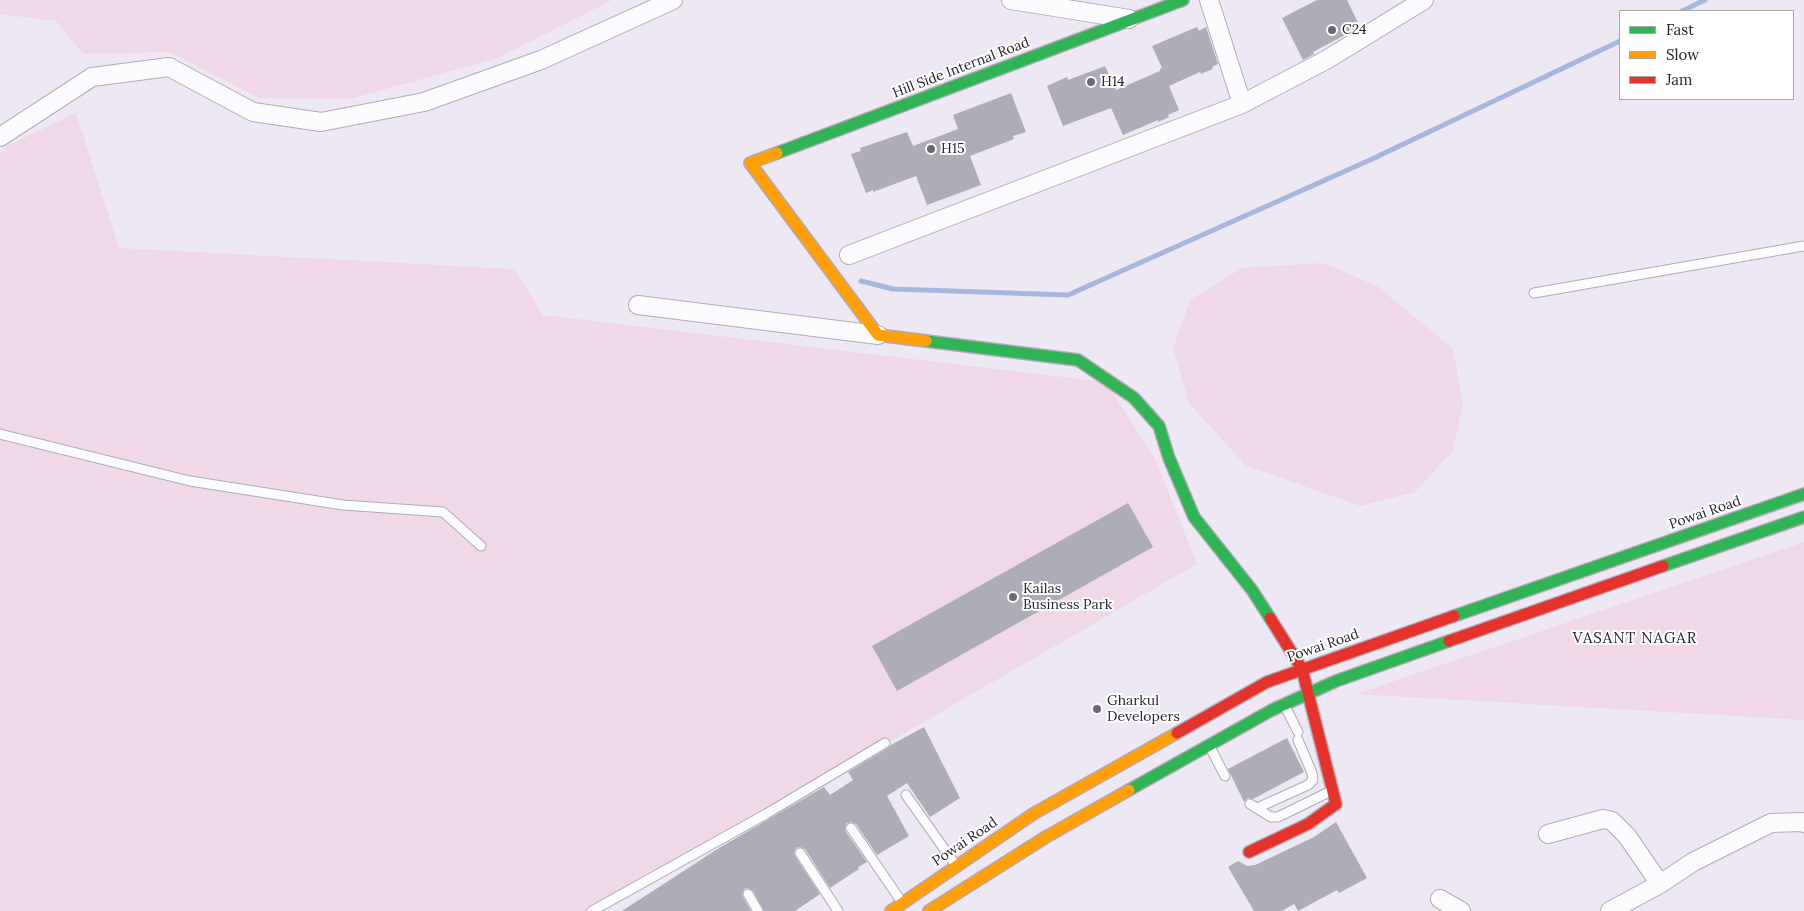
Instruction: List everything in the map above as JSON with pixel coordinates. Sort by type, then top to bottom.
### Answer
[{"type":"main road","name":"Hill Side Internal Road","points":[[878,335],[750,163],[1183,0]]},
{"type":"main road","points":[[878,335],[1078,360],[1134,398],[1159,426],[1169,458],[1194,516],[1252,590],[1302,669],[1336,804],[1308,824],[1249,852]]},
{"type":"main road","name":"Powai Road","points":[[892,911],[1033,814],[1267,682],[1804,494]]},
{"type":"main road","points":[[929,911],[1046,837],[1283,704],[1336,681],[1804,517]]},
{"type":"main road","points":[[1506,598],[1513,619]]},
{"type":"street","points":[[0,137],[92,77],[169,67],[253,112],[321,122],[424,102],[541,60],[673,0]]},
{"type":"street","points":[[1011,0],[1133,20]]},
{"type":"street","points":[[1209,0],[1242,104]]},
{"type":"street","points":[[849,255],[1242,104],[1326,60],[1424,0]]},
{"type":"street","points":[[638,305],[878,335]]},
{"type":"street","points":[[1548,834],[1603,820],[1612,821],[1627,836],[1660,884]]},
{"type":"street","points":[[1610,911],[1660,884],[1693,862],[1771,823],[1804,823]]},
{"type":"street","points":[[1440,899],[1461,911]]},
{"type":"lane","points":[[1534,293],[1804,246]]},
{"type":"lane","points":[[0,434],[190,480],[343,505],[443,512],[481,546]]},
{"type":"lane","points":[[1283,704],[1298,736],[1313,780],[1308,785],[1254,806],[1271,817],[1278,817],[1333,790]]},
{"type":"lane","points":[[592,911],[766,814],[885,742]]},
{"type":"lane","points":[[1209,745],[1225,776]]},
{"type":"lane","points":[[906,795],[957,866]]},
{"type":"lane","points":[[851,828],[903,904]]},
{"type":"lane","points":[[800,854],[838,911]]},
{"type":"lane","points":[[748,894],[758,911]]},
{"type":"shaded area","points":[[0,0],[612,0],[498,58],[350,99],[259,98],[169,52],[83,54],[56,21],[0,14]]},
{"type":"shaded area","points":[[76,113],[119,248],[514,269],[543,315],[1106,382],[1155,459],[1197,564],[597,911],[0,911],[0,152],[7,146]]},
{"type":"shaded area","points":[[1323,263],[1377,286],[1453,349],[1463,405],[1452,452],[1415,492],[1360,506],[1245,465],[1189,403],[1173,348],[1190,300],[1242,268]]},
{"type":"shaded area","points":[[1804,542],[1804,720],[1356,694]]},
{"type":"building","name":"C24","points":[[1317,0],[1347,0],[1360,27],[1313,52],[1314,54],[1303,60],[1282,18]]},
{"type":"building","name":"H14","points":[[1197,27],[1199,31],[1206,27],[1218,64],[1212,67],[1213,69],[1201,74],[1200,72],[1169,86],[1179,110],[1158,122],[1158,120],[1123,135],[1111,108],[1063,126],[1047,86],[1067,77],[1068,80],[1105,66],[1116,90],[1160,71],[1162,68],[1152,46]]},
{"type":"building","name":"H15","points":[[1011,93],[1026,132],[1013,136],[1014,139],[970,156],[981,185],[927,205],[916,176],[866,193],[851,154],[861,151],[860,148],[907,132],[913,146],[958,129],[953,115]]},
{"type":"building","name":"Kailas Business Park","points":[[1128,503],[1153,547],[897,691],[872,646]]},
{"type":"building","points":[[924,727],[960,798],[930,817],[907,783],[887,796],[909,836],[877,855],[856,824],[847,823],[846,832],[867,862],[830,888],[805,849],[796,848],[795,856],[820,894],[795,911],[764,911],[753,891],[748,888],[744,889],[742,895],[751,911],[622,911],[719,848],[824,787],[830,795],[853,780],[848,772]]},
{"type":"building","points":[[1287,738],[1304,772],[1253,799],[1248,798],[1244,802],[1228,769]]},
{"type":"building","points":[[1336,822],[1367,878],[1339,893],[1337,890],[1298,911],[1294,904],[1282,911],[1254,911],[1228,867],[1238,861],[1247,866],[1255,865],[1314,837]]},
{"type":"waterway","points":[[1684,10],[1705,0]]},
{"type":"waterway","points":[[861,281],[893,289],[1068,295],[1370,160],[1619,41]]},
{"type":"traffic: fast","points":[[777,153],[1183,0]]},
{"type":"traffic: fast","points":[[926,341],[1078,360],[1134,398],[1159,426],[1169,458],[1194,517],[1252,590],[1270,618]]},
{"type":"traffic: fast","points":[[1454,616],[1804,494]]},
{"type":"traffic: fast","points":[[1663,566],[1804,517]]},
{"type":"traffic: fast","points":[[1129,790],[1272,710],[1336,681],[1449,641]]},
{"type":"traffic: slow","points":[[777,153],[750,163],[878,335],[926,341]]},
{"type":"traffic: slow","points":[[891,911],[1033,814],[1177,733]]},
{"type":"traffic: slow","points":[[929,911],[1046,837],[1129,790]]},
{"type":"traffic: jam","points":[[1449,641],[1663,566]]},
{"type":"traffic: jam","points":[[1177,733],[1267,682],[1454,616]]},
{"type":"traffic: jam","points":[[1249,852],[1308,824],[1336,804],[1302,669],[1270,618]]},
{"type":"place","name":"C24","points":[[1332,30]]},
{"type":"place","name":"H14","points":[[1091,82]]},
{"type":"place","name":"H15","points":[[931,149]]},
{"type":"place","name":"Kailas Business Park","points":[[1013,597]]},
{"type":"place","name":"Gharkul Developers","points":[[1097,709]]},
{"type":"district","name":"VASANT NAGAR","points":[[1635,639]]}]
